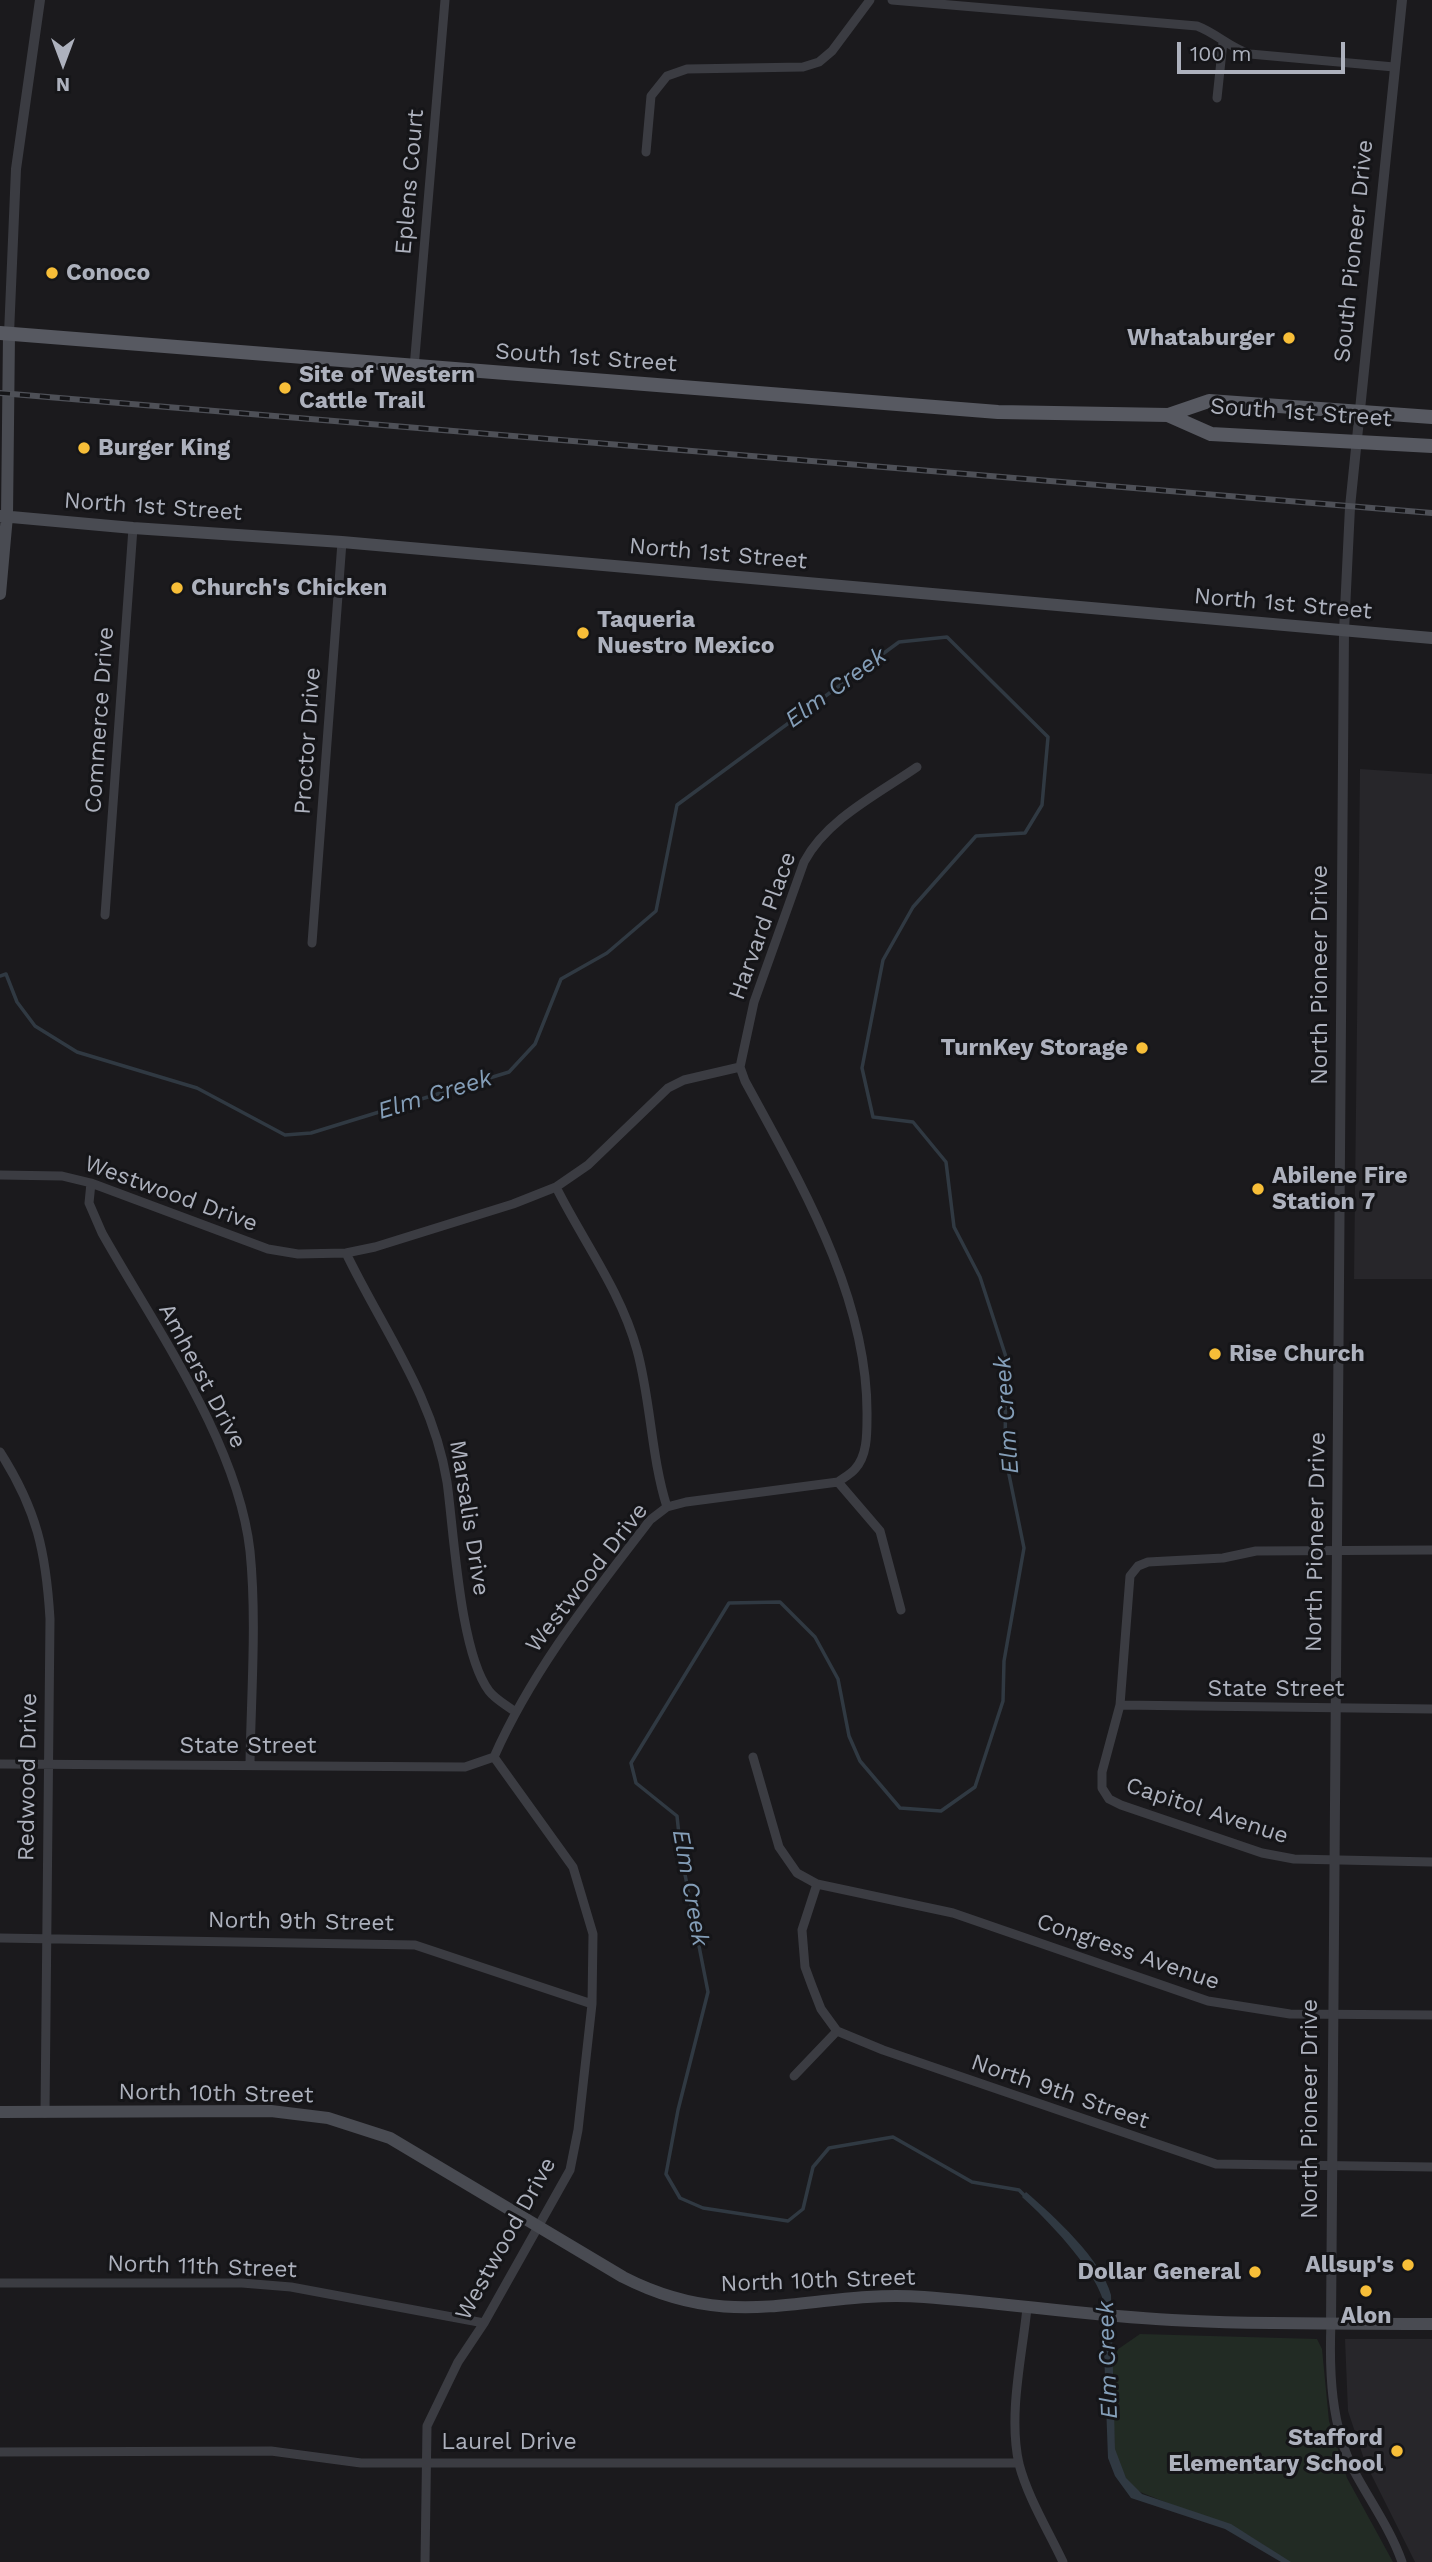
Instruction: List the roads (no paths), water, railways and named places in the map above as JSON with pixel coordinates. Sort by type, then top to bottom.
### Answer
[{"type":"main road","name":"South 1st Street","points":[[5,333],[414,368],[998,412],[1168,415],[1209,401],[1432,417]]},
{"type":"main road","points":[[0,594],[8,394],[5,333]]},
{"type":"main road","name":"South 1st Street","points":[[1168,415],[1211,434],[1432,446]]},
{"type":"main road","name":"North 1st Street","points":[[4,516],[342,542],[1432,638]]},
{"type":"main road","name":"North 10th Street","points":[[0,2112],[271,2111],[328,2118],[390,2138],[655,2294],[695,2305],[764,2309],[878,2297],[911,2297],[1132,2317],[1432,2324]]},
{"type":"street","points":[[5,333],[16,169],[40,0]]},
{"type":"street","name":"Eplens Court","points":[[414,368],[445,0]]},
{"type":"street","points":[[646,152],[651,96],[667,76],[687,69],[803,67],[819,62],[870,0]]},
{"type":"street","points":[[892,0],[1197,26],[1211,31],[1223,42],[1250,54],[1394,67]]},
{"type":"street","name":"South Pioneer Drive","points":[[1350,507],[1402,0]]},
{"type":"street","points":[[1217,98],[1223,42]]},
{"type":"street","name":"North Pioneer Drive","points":[[1350,507],[1344,631],[1331,2015],[1331,2322],[1334,2400],[1341,2437],[1353,2469],[1402,2562]]},
{"type":"street","name":"Commerce Drive","points":[[105,915],[133,528]]},
{"type":"street","name":"Proctor Drive","points":[[312,943],[342,542]]},
{"type":"street","name":"Harvard Place","points":[[740,1067],[754,1002],[804,862],[814,843],[829,829],[917,767]]},
{"type":"street","points":[[740,1067],[824,1237],[852,1313],[864,1357],[867,1396],[864,1452],[856,1468],[838,1482],[880,1531],[901,1610]]},
{"type":"street","name":"Westwood Drive","points":[[0,1175],[62,1176],[91,1183],[268,1249],[298,1254],[346,1253],[464,1220],[556,1187],[607,1150],[668,1088],[684,1080],[740,1067]]},
{"type":"street","name":"Amherst Drive","points":[[91,1183],[89,1203],[102,1233],[212,1427],[229,1468],[250,1549],[250,1765]]},
{"type":"street","points":[[556,1187],[615,1293],[630,1328],[649,1404],[667,1507]]},
{"type":"street","name":"Marsalis Drive","points":[[346,1253],[404,1356],[436,1432],[447,1480],[470,1644],[479,1673],[490,1692],[514,1711]]},
{"type":"street","name":"Redwood Drive","points":[[0,1452],[25,1497],[47,1564],[50,1619],[45,2113]]},
{"type":"street","name":"Westwood Drive","points":[[425,2562],[425,2441],[433,2409],[569,2170],[578,2130],[592,2004],[593,1934],[573,1867],[494,1757],[514,1711],[568,1625],[650,1520],[667,1507],[838,1482]]},
{"type":"street","points":[[1120,1705],[1129,1576],[1139,1566],[1174,1558],[1223,1558],[1256,1551],[1432,1550]]},
{"type":"street","name":"State Street","points":[[1120,1705],[1432,1709]]},
{"type":"street","name":"Capitol Avenue","points":[[1120,1705],[1102,1772],[1102,1788],[1109,1799],[1262,1853],[1333,1863],[1432,1862]]},
{"type":"street","name":"State Street","points":[[0,1764],[465,1767],[494,1757]]},
{"type":"street","points":[[753,1757],[779,1847],[797,1872],[817,1884],[802,1930],[805,1967],[821,2009],[837,2031],[794,2076]]},
{"type":"street","name":"Congress Avenue","points":[[817,1884],[953,1913],[1208,2001],[1290,2014],[1432,2015]]},
{"type":"street","name":"North 9th Street","points":[[0,1938],[415,1945],[592,2004]]},
{"type":"street","name":"North 9th Street","points":[[837,2031],[883,2050],[1183,2155],[1216,2164],[1249,2167],[1432,2167]]},
{"type":"street","name":"North 11th Street","points":[[0,2283],[242,2283],[291,2287],[484,2323]]},
{"type":"street","points":[[1027,2308],[1016,2422],[1019,2463],[1030,2495],[1063,2562]]},
{"type":"street","name":"Laurel Drive","points":[[0,2452],[271,2451],[361,2463],[426,2460],[1019,2463]]},
{"type":"water","points":[[1026,2192],[1088,2253],[1111,2295],[1115,2449],[1126,2478],[1142,2494],[1231,2524],[1291,2562],[1281,2562],[1225,2529],[1131,2498],[1115,2476],[1108,2458],[1102,2297],[1079,2258],[1056,2230],[1022,2197]]},
{"type":"waterway","name":"Elm Creek","points":[[0,976],[6,974],[17,1002],[35,1026],[77,1052],[197,1088],[285,1135],[311,1133],[509,1072],[535,1044],[561,979],[607,953],[656,911],[677,805],[899,642],[947,637],[1048,737],[1042,805],[1025,833],[976,836],[913,907],[883,960],[862,1068],[873,1117],[913,1122],[946,1162],[954,1227],[980,1277],[1006,1357],[1005,1455],[1024,1548],[1004,1661],[1003,1701],[975,1787],[941,1811],[900,1808],[860,1761],[849,1736],[838,1679],[815,1637],[780,1602],[729,1603],[631,1763],[636,1783],[677,1816],[681,1854],[708,1992],[678,2110],[666,2174],[680,2198],[703,2208],[788,2221],[803,2209],[813,2167],[829,2148],[893,2137],[972,2182],[1019,2190],[1026,2197]]},
{"type":"railway","points":[[0,393],[1432,513]]},
{"type":"place","name":"Conoco","points":[[52,273]]},
{"type":"place","name":"Whataburger","points":[[1289,338]]},
{"type":"place","name":"Site of Western Cattle Trail","points":[[285,388]]},
{"type":"place","name":"Burger King","points":[[84,448]]},
{"type":"place","name":"Church's Chicken","points":[[177,588]]},
{"type":"place","name":"Taqueria Nuestro Mexico","points":[[583,633]]},
{"type":"place","name":"TurnKey Storage","points":[[1142,1048]]},
{"type":"place","name":"Abilene Fire Station 7","points":[[1258,1189]]},
{"type":"place","name":"Rise Church","points":[[1215,1354]]},
{"type":"place","name":"Allsup's","points":[[1408,2265]]},
{"type":"place","name":"Dollar General","points":[[1255,2272]]},
{"type":"place","name":"Alon","points":[[1366,2291]]},
{"type":"place","name":"Stafford Elementary School","points":[[1397,2451]]}]
